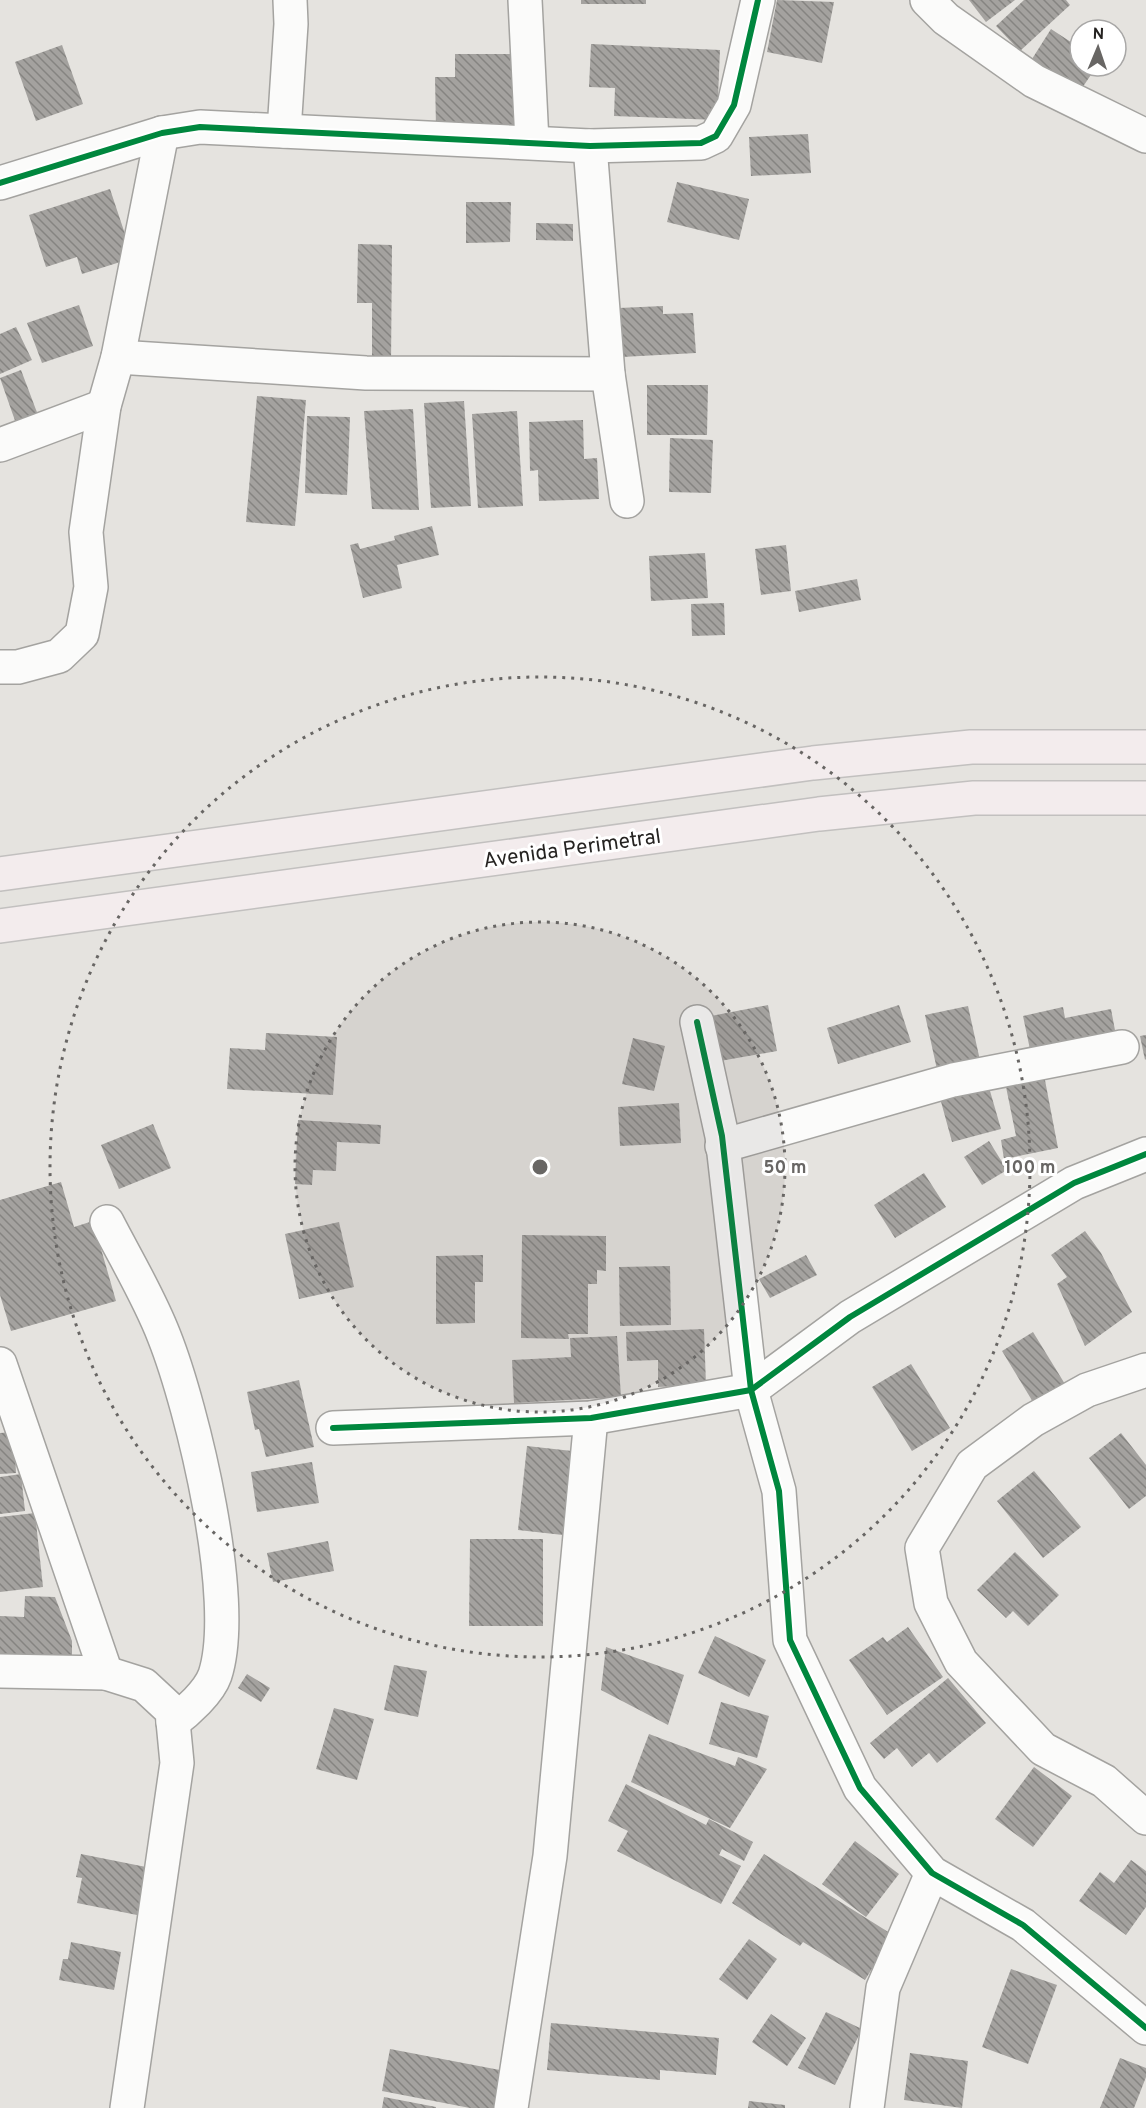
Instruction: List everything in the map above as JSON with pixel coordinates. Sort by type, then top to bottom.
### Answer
[{"type":"main road","points":[[0,874],[813,764],[971,747],[1146,747]]},
{"type":"main road","name":"Avenida Perimetral","points":[[0,926],[819,814],[974,798],[1146,798]]},
{"type":"street","points":[[284,131],[291,24],[290,0]]},
{"type":"street","points":[[525,0],[532,142]]},
{"type":"street","points":[[0,183],[162,133],[200,126],[590,146],[701,143],[716,136],[734,105],[758,0]]},
{"type":"street","points":[[927,0],[946,19],[1034,81],[1146,136]]},
{"type":"street","points":[[0,667],[18,667],[59,656],[82,634],[91,587],[86,532],[104,406],[118,357],[162,133]]},
{"type":"street","points":[[590,146],[608,374],[627,501]]},
{"type":"street","points":[[118,357],[366,374],[608,374]]},
{"type":"street","points":[[0,445],[104,406]]},
{"type":"street","points":[[697,1022],[722,1146],[751,1390],[778,1491],[790,1640],[860,1788],[932,1873],[1023,1925],[1146,2028]]},
{"type":"street","points":[[722,1146],[953,1080],[1122,1047]]},
{"type":"street","points":[[333,1428],[591,1418],[751,1390],[850,1317],[1074,1183],[1146,1154]]},
{"type":"street","points":[[107,1222],[164,1335],[183,1392],[209,1509],[216,1561],[222,1635],[214,1677],[186,1713],[173,1722]]},
{"type":"street","points":[[0,1364],[106,1673]]},
{"type":"street","points":[[1146,1370],[1088,1390],[1034,1420],[972,1465],[922,1548],[931,1603],[961,1662],[1042,1749],[1104,1781],[1146,1818]]},
{"type":"street","points":[[511,2108],[550,1857],[591,1418]]},
{"type":"street","points":[[0,1671],[106,1673],[144,1685],[172,1711],[177,1763],[127,2108]]},
{"type":"street","points":[[867,2108],[883,1988],[932,1873]]},
{"type":"building","points":[[581,0],[646,0],[646,4],[581,4]]},
{"type":"building","points":[[777,0],[834,2],[822,63],[767,52]]},
{"type":"building","points":[[969,0],[1015,0],[986,22]]},
{"type":"building","points":[[1024,0],[1066,0],[1070,5],[1020,51],[996,26]]},
{"type":"building","points":[[1051,29],[1068,40],[1068,78],[1089,78],[1080,91],[1032,59]]},
{"type":"building","points":[[591,44],[720,50],[717,120],[614,116],[615,88],[589,87]]},
{"type":"building","points":[[62,45],[83,104],[36,121],[15,62]]},
{"type":"building","points":[[455,54],[517,54],[517,127],[436,128],[435,77],[455,77]]},
{"type":"building","points":[[808,134],[811,173],[751,176],[749,137]]},
{"type":"building","points":[[677,182],[749,199],[739,240],[667,222]]},
{"type":"building","points":[[110,189],[133,258],[82,274],[77,257],[46,267],[29,215]]},
{"type":"building","points":[[466,202],[511,202],[510,242],[466,243]]},
{"type":"building","points":[[536,223],[573,224],[573,241],[536,240]]},
{"type":"building","points":[[358,244],[392,245],[391,365],[372,365],[372,303],[357,303]]},
{"type":"building","points":[[79,305],[93,346],[42,363],[27,323]]},
{"type":"building","points":[[663,306],[663,314],[693,313],[696,353],[622,357],[619,308]]},
{"type":"building","points":[[16,327],[32,360],[0,374],[0,334]]},
{"type":"building","points":[[21,370],[41,423],[19,432],[0,378]]},
{"type":"building","points":[[647,385],[708,385],[707,435],[647,435]]},
{"type":"building","points":[[257,396],[306,400],[295,526],[246,522]]},
{"type":"building","points":[[464,401],[471,506],[431,508],[424,403]]},
{"type":"building","points":[[413,409],[419,510],[372,509],[364,411]]},
{"type":"building","points":[[517,411],[523,506],[478,508],[472,414]]},
{"type":"building","points":[[307,416],[350,417],[347,495],[305,493]]},
{"type":"building","points":[[583,420],[584,459],[597,458],[599,499],[539,501],[538,470],[530,471],[529,422]]},
{"type":"building","points":[[670,438],[713,440],[711,493],[669,492]]},
{"type":"building","points":[[432,526],[439,555],[397,565],[402,588],[363,598],[350,545],[358,543],[360,549],[395,540],[394,536]]},
{"type":"building","points":[[786,545],[791,591],[761,595],[755,549]]},
{"type":"building","points":[[705,553],[708,598],[651,601],[649,556]]},
{"type":"building","points":[[857,579],[861,600],[799,612],[795,591]]},
{"type":"building","points":[[724,603],[725,635],[692,636],[691,604]]},
{"type":"building","points":[[768,1005],[777,1051],[720,1061],[711,1016]]},
{"type":"building","points":[[899,1005],[911,1042],[838,1064],[827,1028]]},
{"type":"building","points":[[968,1006],[981,1065],[938,1074],[925,1015]]},
{"type":"building","points":[[1063,1007],[1065,1018],[1111,1009],[1117,1041],[1032,1059],[1023,1016]]},
{"type":"building","points":[[266,1033],[337,1037],[333,1095],[227,1089],[230,1048],[265,1050]]},
{"type":"building","points":[[1146,1035],[1146,1059],[1145,1060],[1140,1036]]},
{"type":"building","points":[[633,1038],[665,1046],[654,1091],[622,1084]]},
{"type":"building","points":[[1044,1075],[1058,1148],[1004,1159],[1001,1140],[1016,1136],[1005,1082]]},
{"type":"building","points":[[988,1084],[1001,1129],[952,1142],[940,1098]]},
{"type":"building","points":[[679,1103],[681,1143],[620,1146],[618,1107]]},
{"type":"building","points":[[298,1120],[381,1125],[380,1144],[337,1142],[336,1171],[313,1170],[312,1185],[295,1184]]},
{"type":"building","points":[[153,1124],[171,1168],[119,1189],[101,1145]]},
{"type":"building","points":[[989,1141],[1007,1170],[982,1185],[964,1157]]},
{"type":"building","points":[[924,1173],[946,1207],[895,1238],[874,1205]]},
{"type":"building","points":[[61,1182],[74,1227],[93,1221],[116,1301],[11,1331],[0,1295],[0,1200]]},
{"type":"building","points":[[339,1222],[354,1287],[299,1299],[285,1234]]},
{"type":"building","points":[[1085,1231],[1101,1253],[1132,1312],[1085,1346],[1057,1284],[1067,1277],[1051,1255]]},
{"type":"building","points":[[522,1235],[606,1236],[606,1271],[597,1270],[597,1284],[588,1284],[588,1334],[568,1334],[569,1339],[521,1338]]},
{"type":"building","points":[[483,1255],[483,1282],[475,1282],[475,1323],[436,1324],[436,1256]]},
{"type":"building","points":[[806,1255],[817,1275],[770,1298],[759,1279]]},
{"type":"building","points":[[670,1266],[671,1325],[620,1326],[619,1267]]},
{"type":"building","points":[[704,1329],[706,1385],[658,1387],[658,1360],[627,1361],[626,1332]]},
{"type":"building","points":[[1033,1332],[1068,1389],[1036,1407],[1002,1351]]},
{"type":"building","points":[[617,1336],[621,1397],[514,1403],[512,1360],[571,1357],[570,1338]]},
{"type":"building","points":[[911,1364],[950,1428],[912,1451],[872,1387]]},
{"type":"building","points":[[299,1380],[314,1447],[266,1457],[259,1429],[255,1430],[247,1392]]},
{"type":"building","points":[[14,1432],[16,1473],[0,1474],[0,1433]]},
{"type":"building","points":[[1121,1433],[1146,1465],[1146,1496],[1129,1509],[1089,1458]]},
{"type":"building","points":[[527,1446],[572,1451],[563,1535],[518,1530]]},
{"type":"building","points":[[312,1462],[319,1503],[257,1512],[251,1472]]},
{"type":"building","points":[[1034,1471],[1081,1527],[1043,1558],[997,1501]]},
{"type":"building","points":[[21,1474],[25,1511],[0,1514],[0,1477]]},
{"type":"building","points":[[35,1513],[43,1587],[0,1592],[0,1517]]},
{"type":"building","points":[[470,1539],[543,1539],[543,1626],[469,1626]]},
{"type":"building","points":[[328,1541],[334,1571],[273,1582],[267,1553]]},
{"type":"building","points":[[1015,1552],[1059,1595],[1028,1626],[1013,1611],[1006,1618],[977,1590]]},
{"type":"building","points":[[25,1596],[55,1597],[72,1641],[72,1656],[0,1654],[0,1616],[24,1617]]},
{"type":"building","points":[[908,1627],[943,1677],[887,1715],[849,1660],[883,1637],[887,1642]]},
{"type":"building","points":[[715,1636],[766,1660],[749,1697],[698,1673]]},
{"type":"building","points":[[606,1647],[684,1675],[668,1725],[601,1690]]},
{"type":"building","points":[[394,1665],[427,1671],[418,1717],[384,1710]]},
{"type":"building","points":[[247,1674],[270,1688],[261,1702],[238,1688]]},
{"type":"building","points":[[948,1678],[986,1723],[937,1763],[929,1753],[912,1767],[897,1748],[884,1759],[870,1743]]},
{"type":"building","points":[[721,1702],[769,1716],[757,1758],[709,1744]]},
{"type":"building","points":[[334,1708],[374,1719],[357,1780],[316,1769]]},
{"type":"building","points":[[649,1734],[735,1766],[738,1757],[767,1769],[730,1828],[631,1782]]},
{"type":"building","points":[[1034,1767],[1072,1796],[1033,1847],[995,1819]]},
{"type":"building","points":[[626,1784],[706,1825],[709,1819],[753,1842],[744,1861],[722,1849],[719,1855],[741,1866],[721,1904],[617,1851],[628,1831],[608,1821]]},
{"type":"building","points":[[855,1841],[899,1874],[866,1917],[822,1884]]},
{"type":"building","points":[[81,1854],[146,1867],[137,1915],[77,1903],[82,1878],[76,1877]]},
{"type":"building","points":[[764,1854],[893,1935],[865,1980],[803,1942],[800,1946],[732,1903]]},
{"type":"building","points":[[1131,1860],[1146,1871],[1146,1907],[1126,1935],[1079,1901],[1100,1872],[1114,1883]]},
{"type":"building","points":[[749,1939],[777,1959],[747,2000],[719,1979]]},
{"type":"building","points":[[71,1942],[121,1952],[114,1990],[59,1980],[63,1959],[68,1959]]},
{"type":"building","points":[[1011,1969],[1057,1985],[1028,2064],[982,2047]]},
{"type":"building","points":[[826,2012],[862,2029],[835,2085],[798,2068]]},
{"type":"building","points":[[771,2014],[806,2038],[787,2066],[752,2042]]},
{"type":"building","points":[[551,2023],[719,2038],[716,2075],[660,2070],[660,2080],[547,2070]]},
{"type":"building","points":[[390,2049],[505,2071],[497,2108],[470,2108],[382,2091]]},
{"type":"building","points":[[910,2053],[968,2061],[962,2108],[904,2100]]},
{"type":"building","points":[[1120,2058],[1146,2068],[1146,2077],[1134,2108],[1100,2108]]},
{"type":"building","points":[[384,2097],[436,2107],[436,2108],[382,2108]]},
{"type":"building","points":[[749,2101],[785,2105],[785,2108],[748,2108]]},
{"type":"cycle path","points":[[0,183],[162,133],[200,127],[590,146],[701,143],[716,136],[734,105],[758,0]]},
{"type":"cycle path","points":[[697,1022],[722,1136],[751,1390],[779,1491],[790,1640],[860,1788],[932,1873],[1023,1925],[1146,2028]]},
{"type":"cycle path","points":[[333,1428],[591,1418],[751,1390],[850,1317],[1074,1183],[1146,1154]]}]
